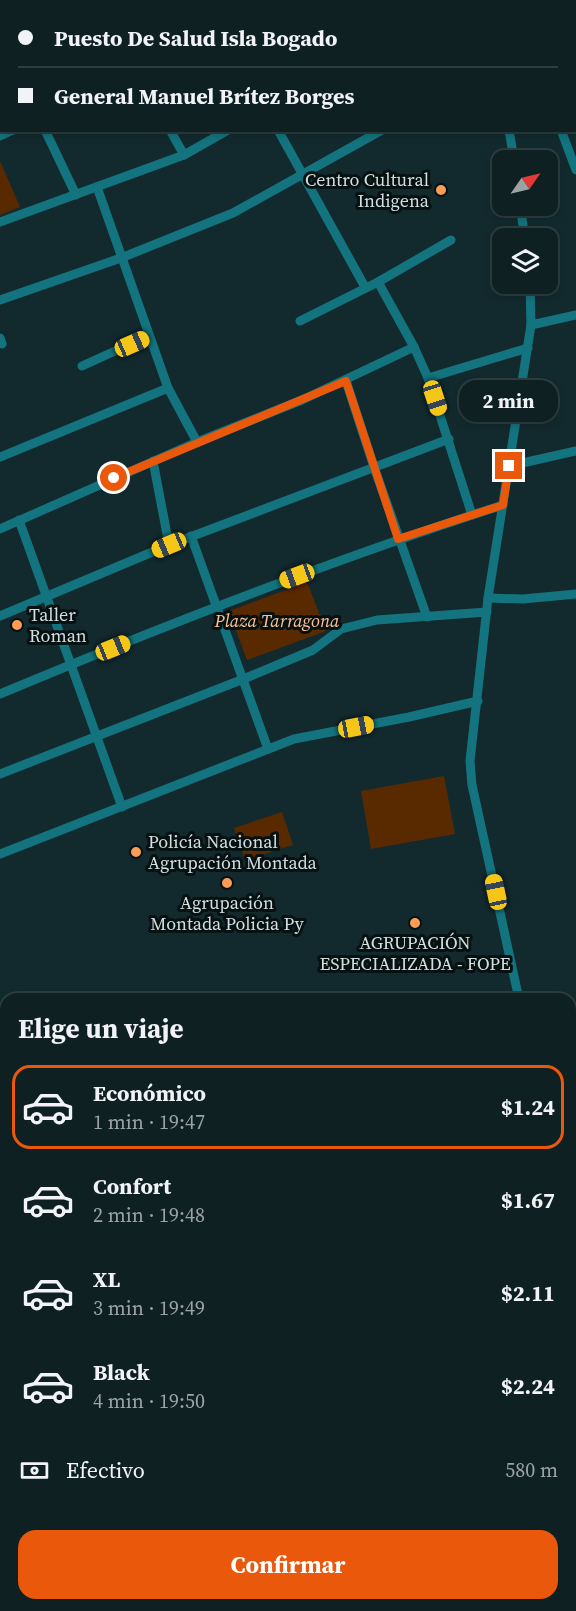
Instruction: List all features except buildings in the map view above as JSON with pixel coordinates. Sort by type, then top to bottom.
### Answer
[{"type":"street","points":[[46,132],[75,195]]},
{"type":"street","points":[[171,132],[184,155]]},
{"type":"street","points":[[0,222],[184,155],[224,132]]},
{"type":"street","points":[[279,132],[366,287]]},
{"type":"street","points":[[0,300],[122,258],[234,213],[379,132]]},
{"type":"street","points":[[509,132],[512,150]]},
{"type":"street","points":[[562,132],[576,170]]},
{"type":"street","points":[[97,187],[168,388],[197,442]]},
{"type":"street","points":[[300,321],[378,282],[451,240]]},
{"type":"street","points":[[378,282],[414,347],[428,378],[472,515]]},
{"type":"street","points":[[518,993],[472,785],[470,761],[488,598],[531,325],[530,294]]},
{"type":"street","points":[[531,325],[576,315]]},
{"type":"street","points":[[82,366],[148,336]]},
{"type":"street","points":[[0,529],[197,442],[346,381],[414,347]]},
{"type":"street","points":[[428,378],[528,348]]},
{"type":"street","points":[[346,381],[398,539],[427,617]]},
{"type":"street","points":[[0,458],[168,388]]},
{"type":"street","points":[[0,616],[169,545],[449,439]]},
{"type":"street","points":[[509,466],[576,451]]},
{"type":"street","points":[[153,461],[169,545]]},
{"type":"street","points":[[0,694],[216,606],[398,539],[503,505]]},
{"type":"street","points":[[19,520],[122,807]]},
{"type":"street","points":[[191,537],[241,680],[268,748]]},
{"type":"street","points":[[488,598],[523,599],[576,594]]},
{"type":"street","points":[[0,774],[313,650],[341,628],[377,620],[487,612]]},
{"type":"street","points":[[0,854],[294,739],[478,701]]},
{"type":"green space","points":[[0,161],[20,207],[0,215]]},
{"type":"green space","name":"Plaza Tarragona","points":[[307,582],[326,631],[247,660],[229,611]]},
{"type":"green space","points":[[444,776],[455,834],[371,849],[361,791]]},
{"type":"green space","points":[[282,812],[293,845],[245,860],[234,828]]},
{"type":"place","name":"Centro Cultural Indigena","points":[[441,190]]},
{"type":"place","name":"Taller Roman","points":[[17,625]]},
{"type":"place","name":"Policía Nacional Agrupación Montada","points":[[136,852]]},
{"type":"place","name":"Agrupación Montada Policia Py","points":[[227,883]]},
{"type":"place","name":"AGRUPACIÓN ESPECIALIZADA - FOPE","points":[[415,923]]},
{"type":"route","points":[[114,478],[346,381],[398,539],[503,505],[509,466]]}]
